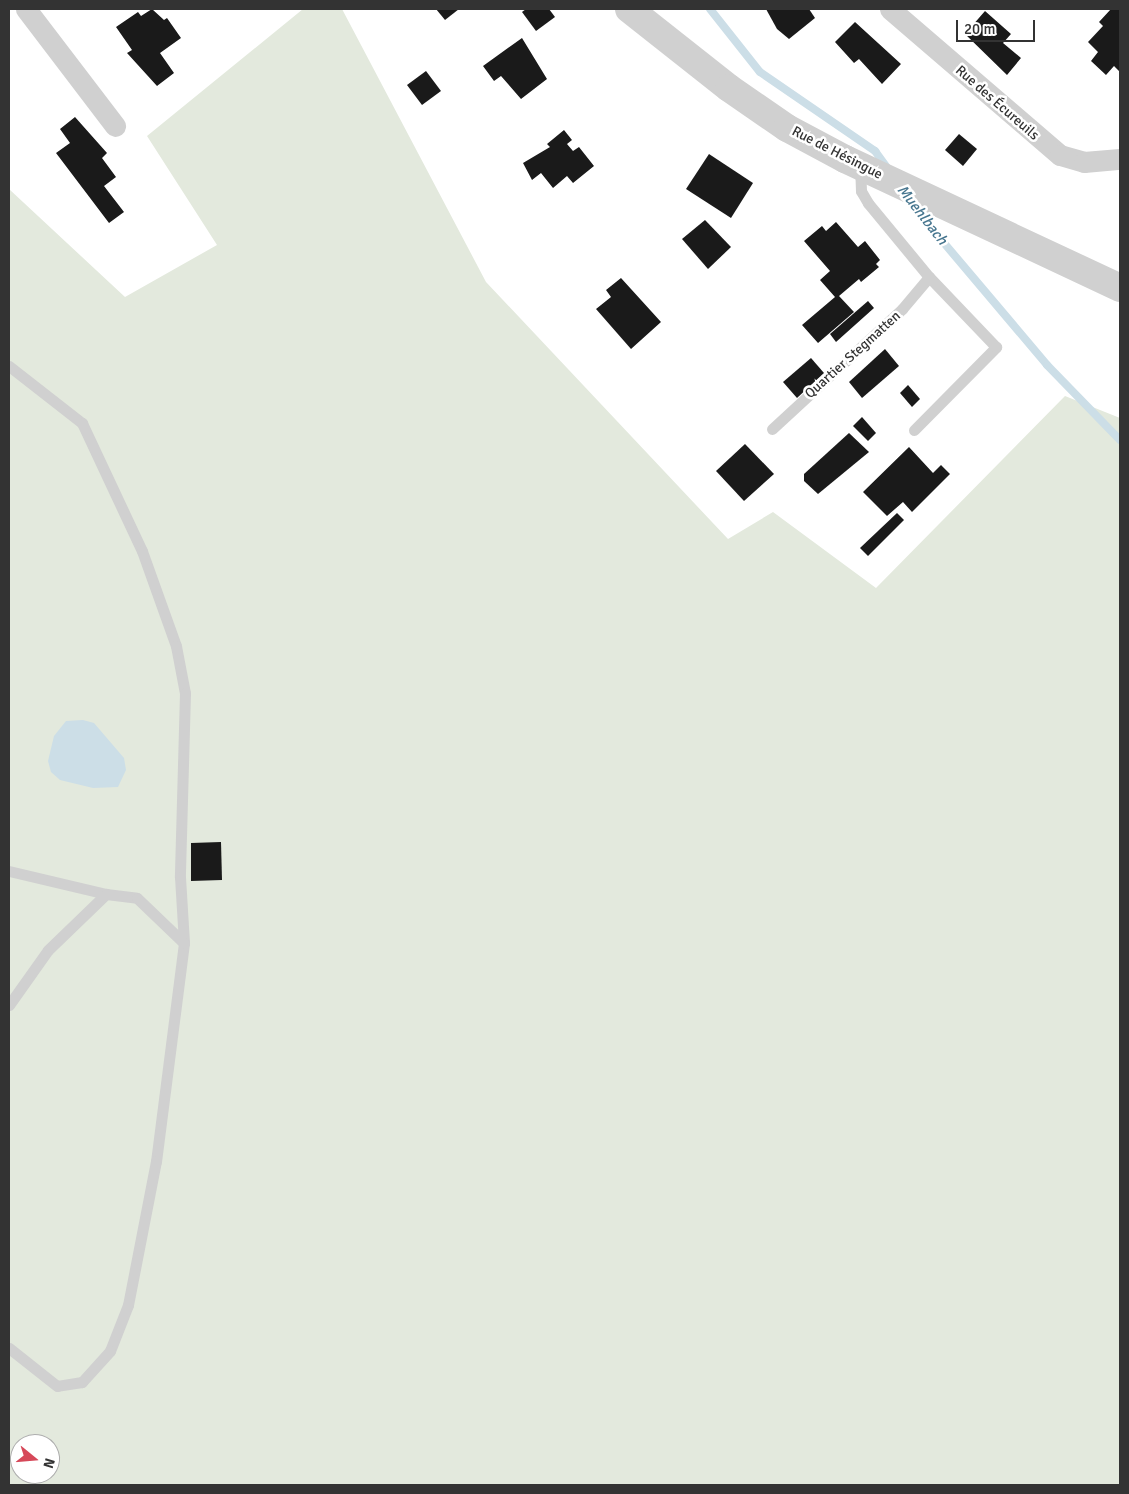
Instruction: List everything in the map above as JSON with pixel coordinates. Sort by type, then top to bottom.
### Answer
[{"type":"street","points":[[26,9],[115,126]]},
{"type":"street","name":"Rue de Hésingue","points":[[629,9],[753,106],[866,168],[1120,288]]},
{"type":"street","name":"Rue des Écureuils","points":[[890,9],[1060,155],[1084,162],[1120,159]]},
{"type":"lane","points":[[866,168],[861,191],[868,204],[929,277],[996,347],[914,430]]},
{"type":"lane","name":"Quartier Stegmatten","points":[[772,429],[902,309],[929,277]]},
{"type":"lane","points":[[9,366],[82,422],[142,550],[176,646],[185,693],[180,878],[184,943],[142,1236],[128,1305],[110,1351],[82,1382],[57,1386],[9,1348]]},
{"type":"lane","points":[[9,871],[106,894],[137,898],[184,943]]},
{"type":"lane","points":[[9,1005],[48,950],[106,894]]},
{"type":"shaded area","points":[[303,9],[342,9],[486,282],[728,539],[773,512],[876,588],[1065,396],[1120,418],[1120,1485],[9,1485],[9,189],[125,297],[217,245],[147,136]]},
{"type":"shaded area","points":[[83,720],[94,723],[124,758],[126,770],[118,787],[93,788],[60,780],[51,772],[48,761],[54,736],[66,721]]},
{"type":"building","points":[[152,9],[164,20],[167,18],[181,38],[160,53],[174,73],[157,86],[127,53],[132,50],[116,27],[138,12],[141,16]]},
{"type":"building","points":[[436,9],[459,9],[445,20]]},
{"type":"building","points":[[526,9],[549,9],[555,17],[536,31],[522,12]]},
{"type":"building","points":[[766,9],[809,9],[815,18],[789,39],[777,29]]},
{"type":"building","points":[[1111,9],[1120,9],[1120,72],[1114,66],[1106,75],[1091,61],[1098,52],[1088,42],[1103,26],[1099,22]]},
{"type":"building","points":[[985,11],[1011,34],[1003,43],[1021,58],[1007,75],[965,34]]},
{"type":"building","points":[[855,22],[901,64],[882,84],[859,59],[854,63],[835,42]]},
{"type":"building","points":[[522,38],[547,79],[521,99],[501,76],[494,81],[483,66]]},
{"type":"building","points":[[426,71],[441,91],[422,105],[407,85]]},
{"type":"building","points":[[75,117],[107,153],[102,158],[116,177],[104,186],[124,212],[109,223],[56,153],[70,143],[60,129]]},
{"type":"building","points":[[564,130],[572,140],[567,144],[573,151],[579,147],[594,166],[573,183],[567,176],[553,188],[541,173],[532,180],[523,163],[550,147],[547,144]]},
{"type":"building","points":[[959,134],[977,149],[963,166],[945,150]]},
{"type":"building","points":[[709,154],[753,183],[731,218],[686,189]]},
{"type":"building","points":[[705,220],[731,247],[708,269],[682,239]]},
{"type":"building","points":[[836,222],[858,247],[865,241],[880,260],[876,264],[879,267],[861,282],[859,279],[839,296],[854,312],[818,343],[802,325],[835,297],[820,280],[830,271],[804,241],[822,226],[826,231]]},
{"type":"building","points":[[621,278],[661,322],[631,349],[596,309],[611,297],[606,290]]},
{"type":"building","points":[[868,301],[874,308],[836,342],[830,334]]},
{"type":"building","points":[[885,349],[899,366],[862,398],[849,382]]},
{"type":"building","points":[[811,358],[824,373],[797,398],[783,382]]},
{"type":"building","points":[[908,385],[920,399],[912,407],[900,393]]},
{"type":"building","points":[[862,417],[876,433],[868,441],[853,426]]},
{"type":"building","points":[[849,433],[869,452],[818,494],[804,481],[804,474]]},
{"type":"building","points":[[745,444],[774,474],[744,501],[716,471]]},
{"type":"building","points":[[909,447],[933,473],[941,465],[950,474],[912,512],[903,502],[887,516],[863,492]]},
{"type":"building","points":[[897,513],[904,520],[868,556],[860,548]]},
{"type":"building","points":[[221,842],[222,880],[191,881],[191,843]]},
{"type":"waterway","name":"Muehlbach","points":[[710,9],[760,72],[875,151],[888,169]]},
{"type":"waterway","name":"Muehlbach","points":[[906,198],[1047,365],[1120,440]]}]
